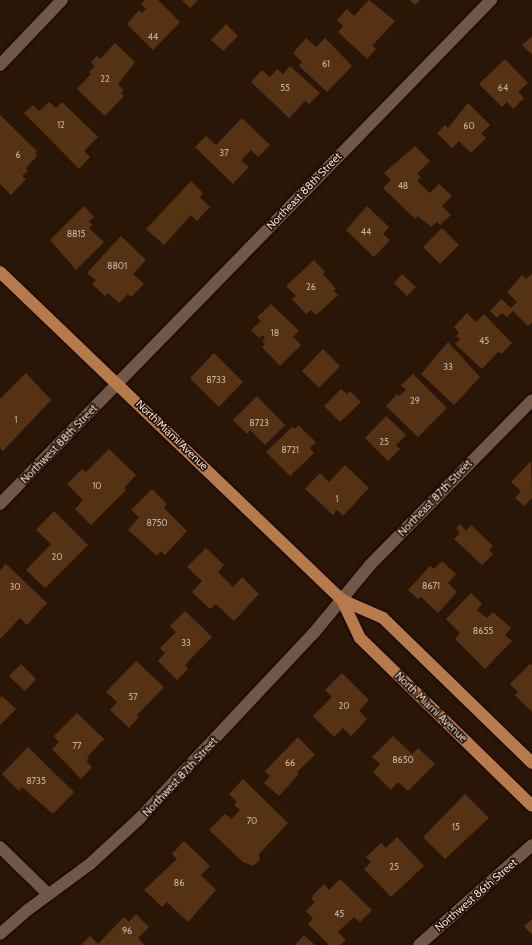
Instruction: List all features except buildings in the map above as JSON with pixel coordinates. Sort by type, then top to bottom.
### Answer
[{"type":"main road","name":"North Miami Avenue","points":[[0,272],[342,600],[383,618],[532,763]]},
{"type":"main road","name":"North Miami Avenue","points":[[342,600],[360,638],[532,806]]},
{"type":"street","points":[[0,65],[62,0]]},
{"type":"street","name":"Northeast 88th Street","points":[[117,383],[491,0]]},
{"type":"street","name":"Northwest 88th Street","points":[[0,504],[117,383]]},
{"type":"street","name":"Northeast 87th Street","points":[[342,600],[370,565],[532,400]]},
{"type":"street","name":"Northwest 87th Street","points":[[0,934],[48,894],[90,864],[140,818],[314,634],[342,600]]},
{"type":"street","name":"Northwest 86th Street","points":[[419,945],[532,845]]},
{"type":"street","points":[[0,847],[48,894]]}]
